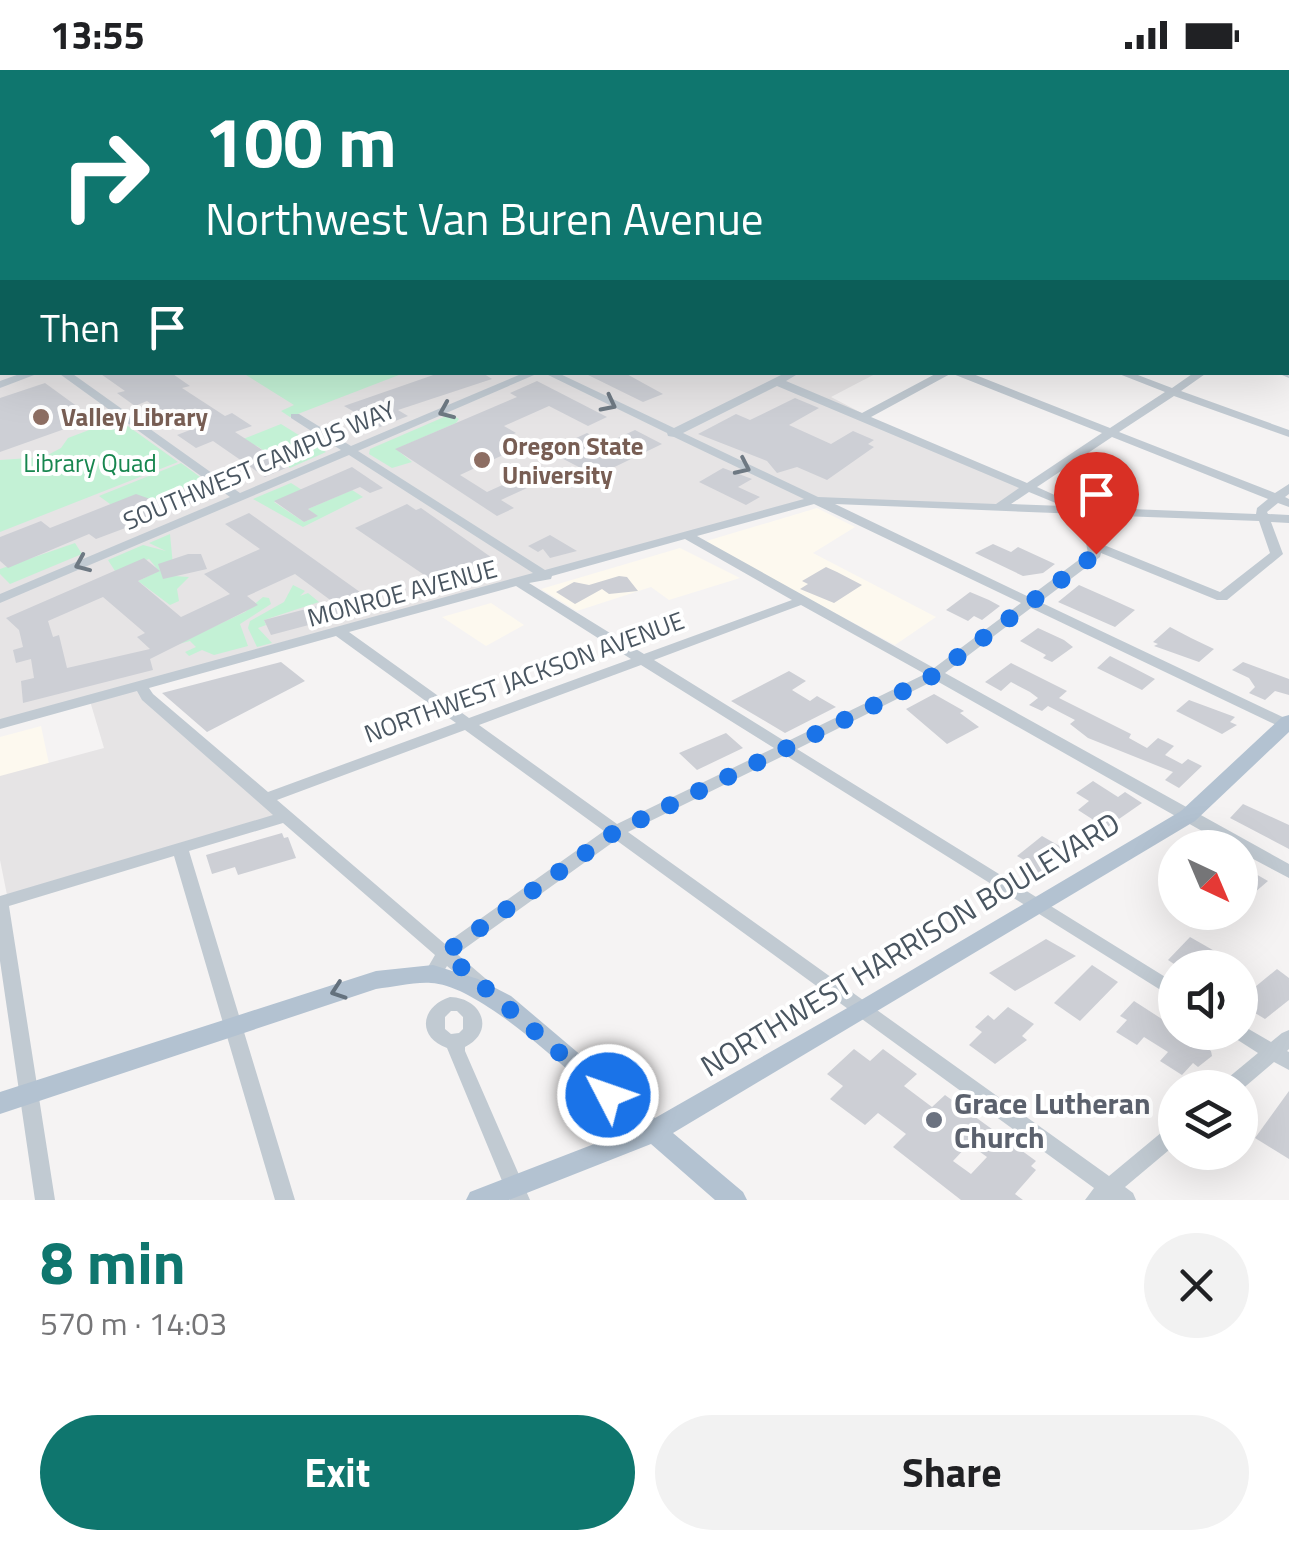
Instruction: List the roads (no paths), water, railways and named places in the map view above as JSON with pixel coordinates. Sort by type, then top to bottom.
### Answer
[{"type":"main road","name":"NORTHWEST HARRISON BOULEVARD","points":[[479,1200],[517,1193],[654,1132],[864,1010],[1188,816],[1288,723]]},
{"type":"main road","points":[[0,1103],[376,980],[439,964],[502,1003],[734,1200]]},
{"type":"street","points":[[0,385],[28,375]]},
{"type":"street","points":[[66,375],[239,498]]},
{"type":"street","name":"SOUTHWEST CAMPUS WAY","points":[[0,599],[529,375]]},
{"type":"street","points":[[553,375],[1288,723]]},
{"type":"street","points":[[672,434],[791,375]]},
{"type":"street","points":[[863,417],[942,375]]},
{"type":"street","points":[[965,375],[1283,500]]},
{"type":"street","points":[[1127,375],[1289,434]]},
{"type":"street","points":[[999,506],[1198,375]]},
{"type":"street","points":[[778,382],[1085,511]]},
{"type":"street","points":[[295,416],[546,576]]},
{"type":"street","points":[[1095,546],[1222,596],[1278,551],[1260,512],[1283,500],[1289,488]]},
{"type":"street","points":[[814,500],[1289,520]]},
{"type":"street","name":"MONROE AVENUE","points":[[0,724],[814,500]]},
{"type":"street","points":[[142,688],[147,697],[287,816],[439,964],[615,832],[934,675],[1096,554],[1085,511]]},
{"type":"street","points":[[688,536],[1289,872]]},
{"type":"street","points":[[520,584],[1158,981]]},
{"type":"street","name":"NORTHWEST JACKSON AVENUE","points":[[266,799],[800,601]]},
{"type":"street","points":[[341,633],[864,1010],[1110,1196],[1158,1149]]},
{"type":"street","points":[[44,1200],[0,902],[287,816]]},
{"type":"street","points":[[180,848],[284,1200]]},
{"type":"street","points":[[1258,1071],[1281,1057],[1289,1038]]},
{"type":"street","points":[[456,1040],[456,1051],[517,1193]]},
{"type":"street","points":[[1258,1043],[1281,1057]]},
{"type":"place","name":"Valley Library","points":[[41,417]]},
{"type":"place","name":"Oregon State University","points":[[482,460]]},
{"type":"place","name":"Grace Lutheran Church","points":[[934,1120]]},
{"type":"park label","name":"Library Quad","points":[[90,463]]}]
